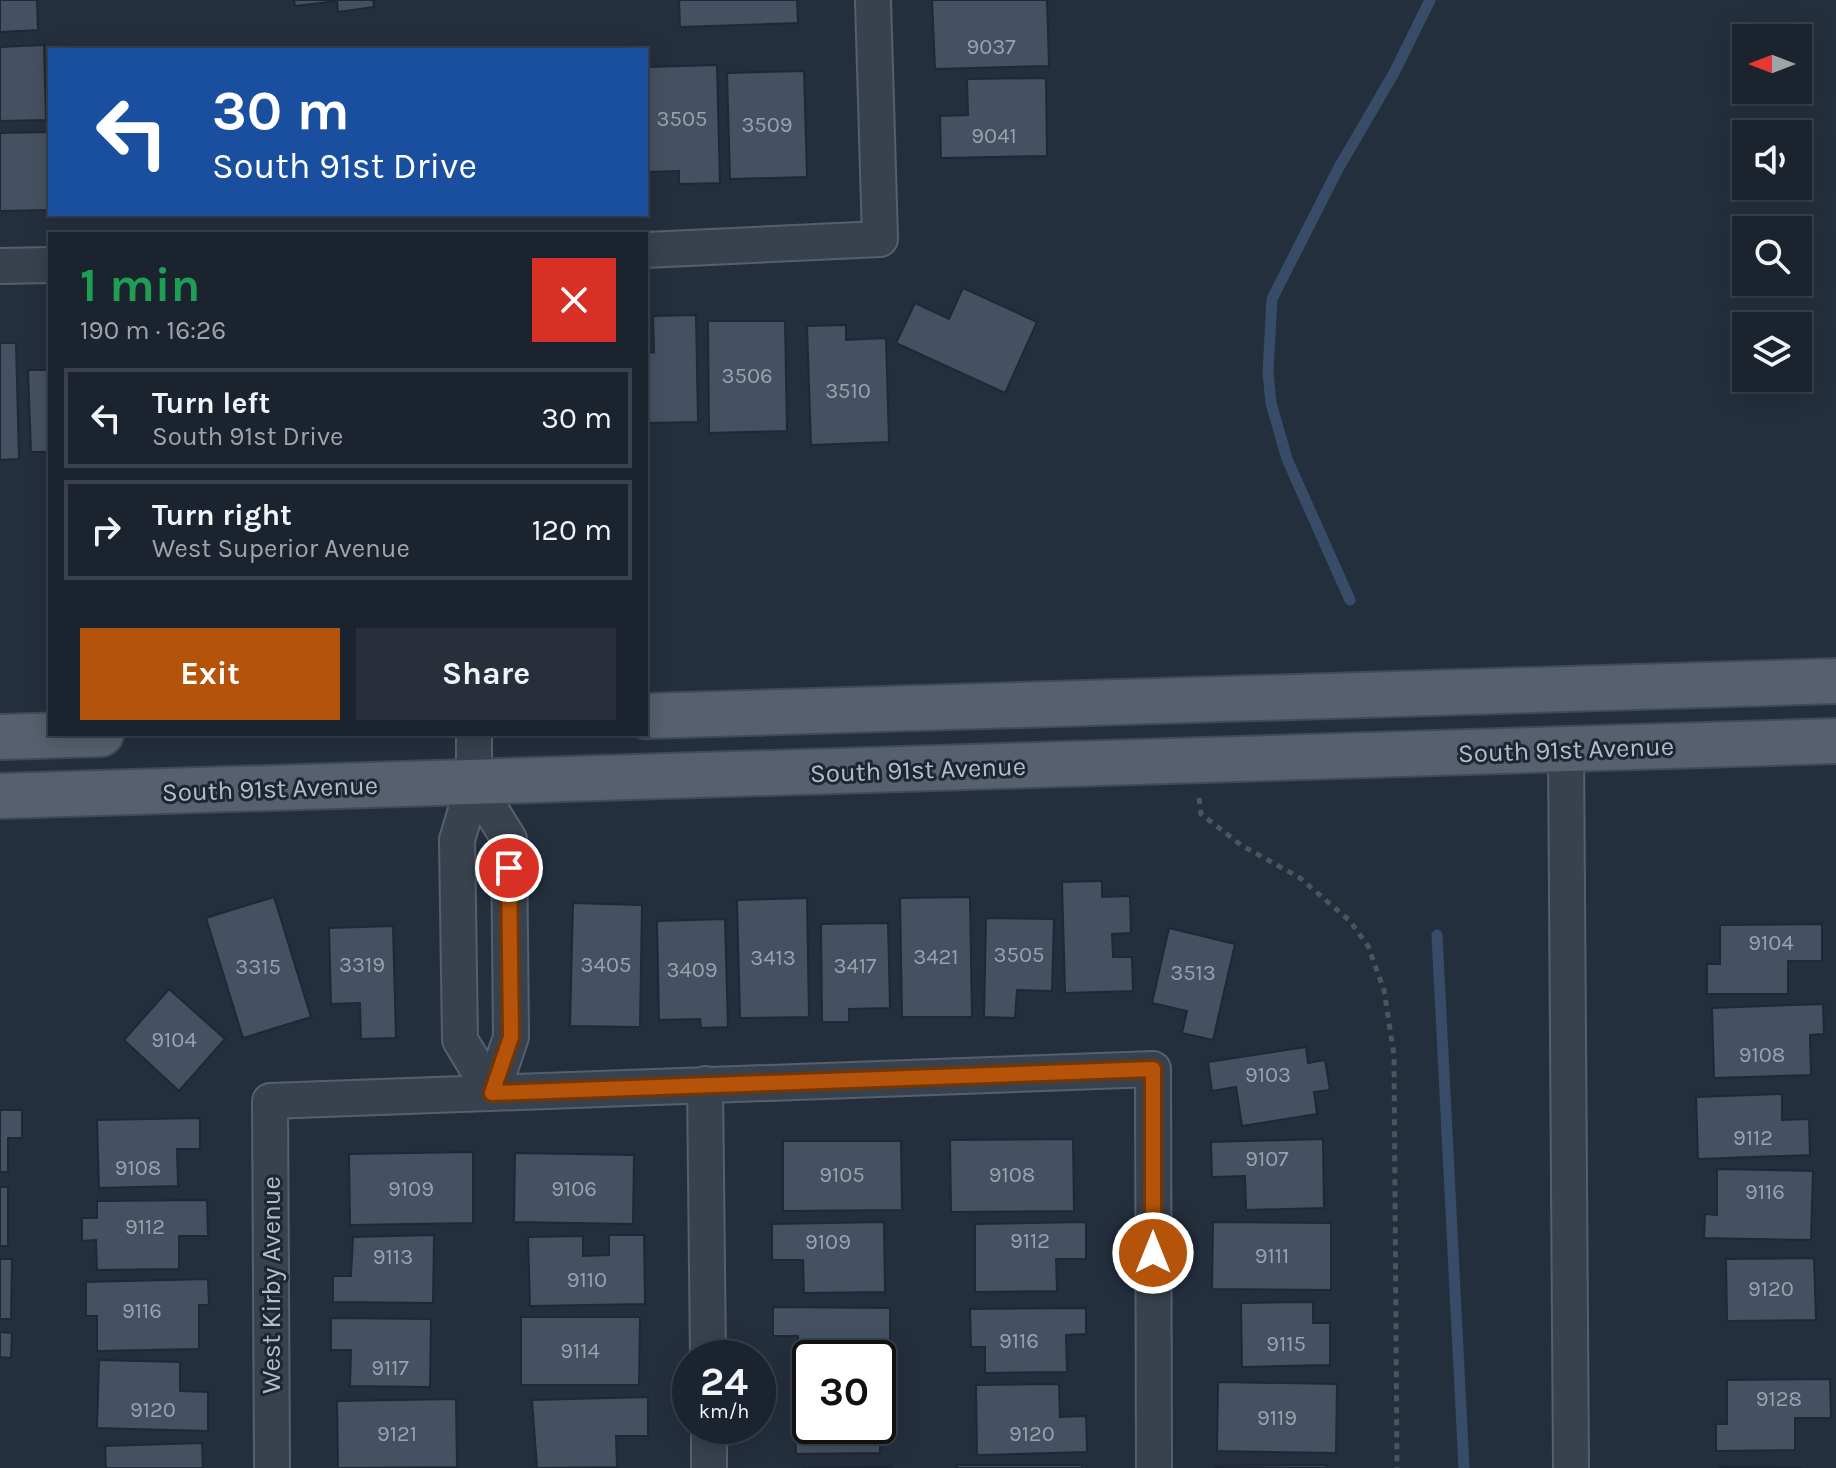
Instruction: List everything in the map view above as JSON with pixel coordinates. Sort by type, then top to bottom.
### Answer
[{"type":"main road","points":[[648,716],[1836,681]]},
{"type":"main road","points":[[0,737],[48,736]]},
{"type":"main road","name":"South 91st Avenue","points":[[0,796],[1836,741]]},
{"type":"street","points":[[648,250],[880,239],[873,0]]},
{"type":"street","points":[[0,266],[48,265]]},
{"type":"street","points":[[474,736],[474,783],[457,840],[460,1040],[492,1093]]},
{"type":"street","points":[[1566,749],[1571,1468]]},
{"type":"street","points":[[474,783],[509,839],[511,1037],[492,1093]]},
{"type":"street","points":[[492,1093],[1153,1069],[1154,1468]]},
{"type":"street","points":[[705,1084],[708,1340]]},
{"type":"street","name":"West Kirby Avenue","points":[[272,1468],[270,1101],[492,1093]]},
{"type":"street","points":[[709,1444],[709,1468]]},
{"type":"path","points":[[1197,761],[1201,814],[1241,845],[1300,878],[1350,921],[1368,946],[1384,990],[1394,1055],[1397,1468]]},
{"type":"building","points":[[0,0],[37,0],[38,30],[0,32]]},
{"type":"building","points":[[294,0],[373,0],[374,7],[338,12],[337,1],[295,6]]},
{"type":"building","points":[[679,0],[797,0],[798,23],[680,27]]},
{"type":"building","points":[[932,0],[1047,0],[1049,66],[935,69]]},
{"type":"building","points":[[44,45],[46,120],[0,121],[0,47]]},
{"type":"building","points":[[717,65],[720,183],[679,184],[679,171],[648,172],[648,67]]},
{"type":"building","points":[[804,71],[807,177],[730,179],[727,73]]},
{"type":"building","points":[[1046,78],[1047,156],[941,158],[940,116],[968,115],[967,79]]},
{"type":"building","points":[[48,132],[48,210],[0,211],[0,133]]},
{"type":"building","points":[[963,288],[1037,322],[1005,393],[896,343],[915,303],[949,319]]},
{"type":"building","points":[[696,315],[698,422],[648,423],[648,353],[654,352],[653,316]]},
{"type":"building","points":[[708,321],[785,321],[787,431],[709,433]]},
{"type":"building","points":[[846,325],[846,340],[886,338],[889,442],[811,445],[807,326]]},
{"type":"building","points":[[0,343],[16,343],[19,459],[0,460]]},
{"type":"building","points":[[28,370],[48,370],[48,452],[31,452]]},
{"type":"building","points":[[1102,881],[1102,897],[1130,896],[1131,933],[1112,934],[1113,957],[1132,957],[1133,991],[1065,993],[1062,882]]},
{"type":"building","points":[[274,897],[311,1017],[243,1038],[206,918]]},
{"type":"building","points":[[970,897],[972,1017],[902,1017],[900,898]]},
{"type":"building","points":[[807,898],[809,1017],[740,1018],[737,900]]},
{"type":"building","points":[[573,903],[642,905],[640,1027],[570,1026]]},
{"type":"building","points":[[986,918],[1054,919],[1052,991],[1017,990],[1015,1018],[984,1017]]},
{"type":"building","points":[[725,919],[728,1027],[701,1028],[700,1019],[659,1020],[657,921]]},
{"type":"building","points":[[888,923],[890,1008],[849,1009],[849,1022],[822,1022],[821,924]]},
{"type":"building","points":[[1822,924],[1822,961],[1788,961],[1788,994],[1707,994],[1707,964],[1720,964],[1720,925]]},
{"type":"building","points":[[393,926],[396,1038],[361,1039],[360,1003],[331,1004],[329,928]]},
{"type":"building","points":[[1169,928],[1235,944],[1213,1040],[1182,1033],[1187,1011],[1152,1003]]},
{"type":"building","points":[[169,989],[225,1039],[179,1091],[124,1040]]},
{"type":"building","points":[[1823,1004],[1824,1034],[1810,1035],[1811,1075],[1714,1078],[1712,1008]]},
{"type":"building","points":[[1306,1047],[1308,1063],[1325,1060],[1330,1090],[1314,1092],[1317,1114],[1242,1126],[1236,1087],[1212,1091],[1208,1062]]},
{"type":"building","points":[[1782,1094],[1782,1120],[1809,1119],[1810,1155],[1698,1159],[1696,1097]]},
{"type":"building","points":[[0,1110],[22,1110],[22,1138],[8,1138],[8,1172],[0,1172]]},
{"type":"building","points":[[200,1118],[200,1149],[177,1149],[178,1186],[99,1188],[97,1120]]},
{"type":"building","points":[[1073,1139],[1074,1211],[951,1212],[950,1140]]},
{"type":"building","points":[[1323,1139],[1324,1208],[1246,1210],[1245,1176],[1212,1177],[1211,1142]]},
{"type":"building","points":[[783,1141],[901,1141],[902,1210],[783,1211]]},
{"type":"building","points":[[473,1152],[473,1223],[350,1225],[349,1154]]},
{"type":"building","points":[[515,1153],[634,1155],[633,1224],[514,1222]]},
{"type":"building","points":[[1717,1169],[1813,1171],[1811,1240],[1704,1238],[1705,1214],[1717,1215]]},
{"type":"building","points":[[0,1187],[8,1187],[8,1246],[0,1246]]},
{"type":"building","points":[[207,1200],[208,1236],[179,1236],[179,1269],[97,1270],[96,1240],[82,1241],[82,1218],[97,1218],[97,1201]]},
{"type":"building","points":[[884,1222],[885,1292],[804,1293],[803,1260],[772,1260],[772,1224]]},
{"type":"building","points":[[1086,1222],[1086,1259],[1056,1259],[1057,1291],[975,1292],[975,1224]]},
{"type":"building","points":[[1213,1222],[1331,1223],[1331,1290],[1212,1289]]},
{"type":"building","points":[[434,1235],[433,1303],[333,1302],[333,1276],[351,1276],[353,1237]]},
{"type":"building","points":[[609,1235],[644,1235],[645,1304],[530,1306],[528,1237],[583,1236],[583,1256],[609,1255]]},
{"type":"building","points":[[1814,1258],[1816,1320],[1727,1321],[1726,1259]]},
{"type":"building","points":[[0,1259],[12,1259],[11,1319],[0,1319]]},
{"type":"building","points":[[208,1279],[209,1305],[199,1305],[199,1349],[97,1351],[97,1316],[86,1316],[86,1282]]},
{"type":"building","points":[[1313,1302],[1313,1323],[1330,1323],[1330,1365],[1242,1367],[1241,1303]]},
{"type":"building","points":[[773,1307],[890,1308],[890,1340],[798,1340],[798,1336],[773,1336]]},
{"type":"building","points":[[1086,1308],[1086,1334],[1066,1335],[1067,1372],[985,1373],[985,1347],[971,1347],[970,1309]]},
{"type":"building","points":[[521,1317],[640,1317],[639,1385],[521,1385]]},
{"type":"building","points":[[331,1318],[431,1319],[430,1387],[350,1386],[351,1350],[331,1350]]},
{"type":"building","points":[[0,1332],[12,1333],[11,1358],[0,1357]]},
{"type":"building","points":[[99,1360],[180,1362],[180,1391],[208,1392],[208,1431],[97,1428]]},
{"type":"building","points":[[1830,1379],[1831,1418],[1795,1418],[1795,1450],[1716,1451],[1716,1424],[1727,1424],[1727,1380]]},
{"type":"building","points":[[1218,1382],[1337,1384],[1336,1453],[1217,1451]]},
{"type":"building","points":[[1059,1384],[1060,1417],[1086,1416],[1087,1452],[977,1455],[976,1385]]},
{"type":"building","points":[[648,1397],[648,1436],[616,1436],[617,1467],[537,1468],[532,1400]]},
{"type":"building","points":[[456,1399],[457,1467],[338,1468],[337,1401]]},
{"type":"building","points":[[202,1443],[203,1468],[106,1468],[105,1446]]},
{"type":"building","points":[[796,1444],[880,1444],[880,1453],[796,1454]]},
{"type":"building","points":[[957,1465],[1082,1465],[1082,1468],[957,1468]]},
{"type":"building","points":[[1327,1465],[1327,1468],[1215,1468],[1215,1466]]},
{"type":"building","points":[[892,1466],[892,1468],[802,1468]]},
{"type":"building","points":[[1719,1466],[1803,1468],[1719,1468]]},
{"type":"waterway","points":[[1350,600],[1287,459],[1271,403],[1268,372],[1272,299],[1430,0]]},
{"type":"waterway","points":[[1437,935],[1464,1468]]},
{"type":"route","points":[[509,868],[511,1037],[492,1093],[1153,1069],[1153,1253]]}]
